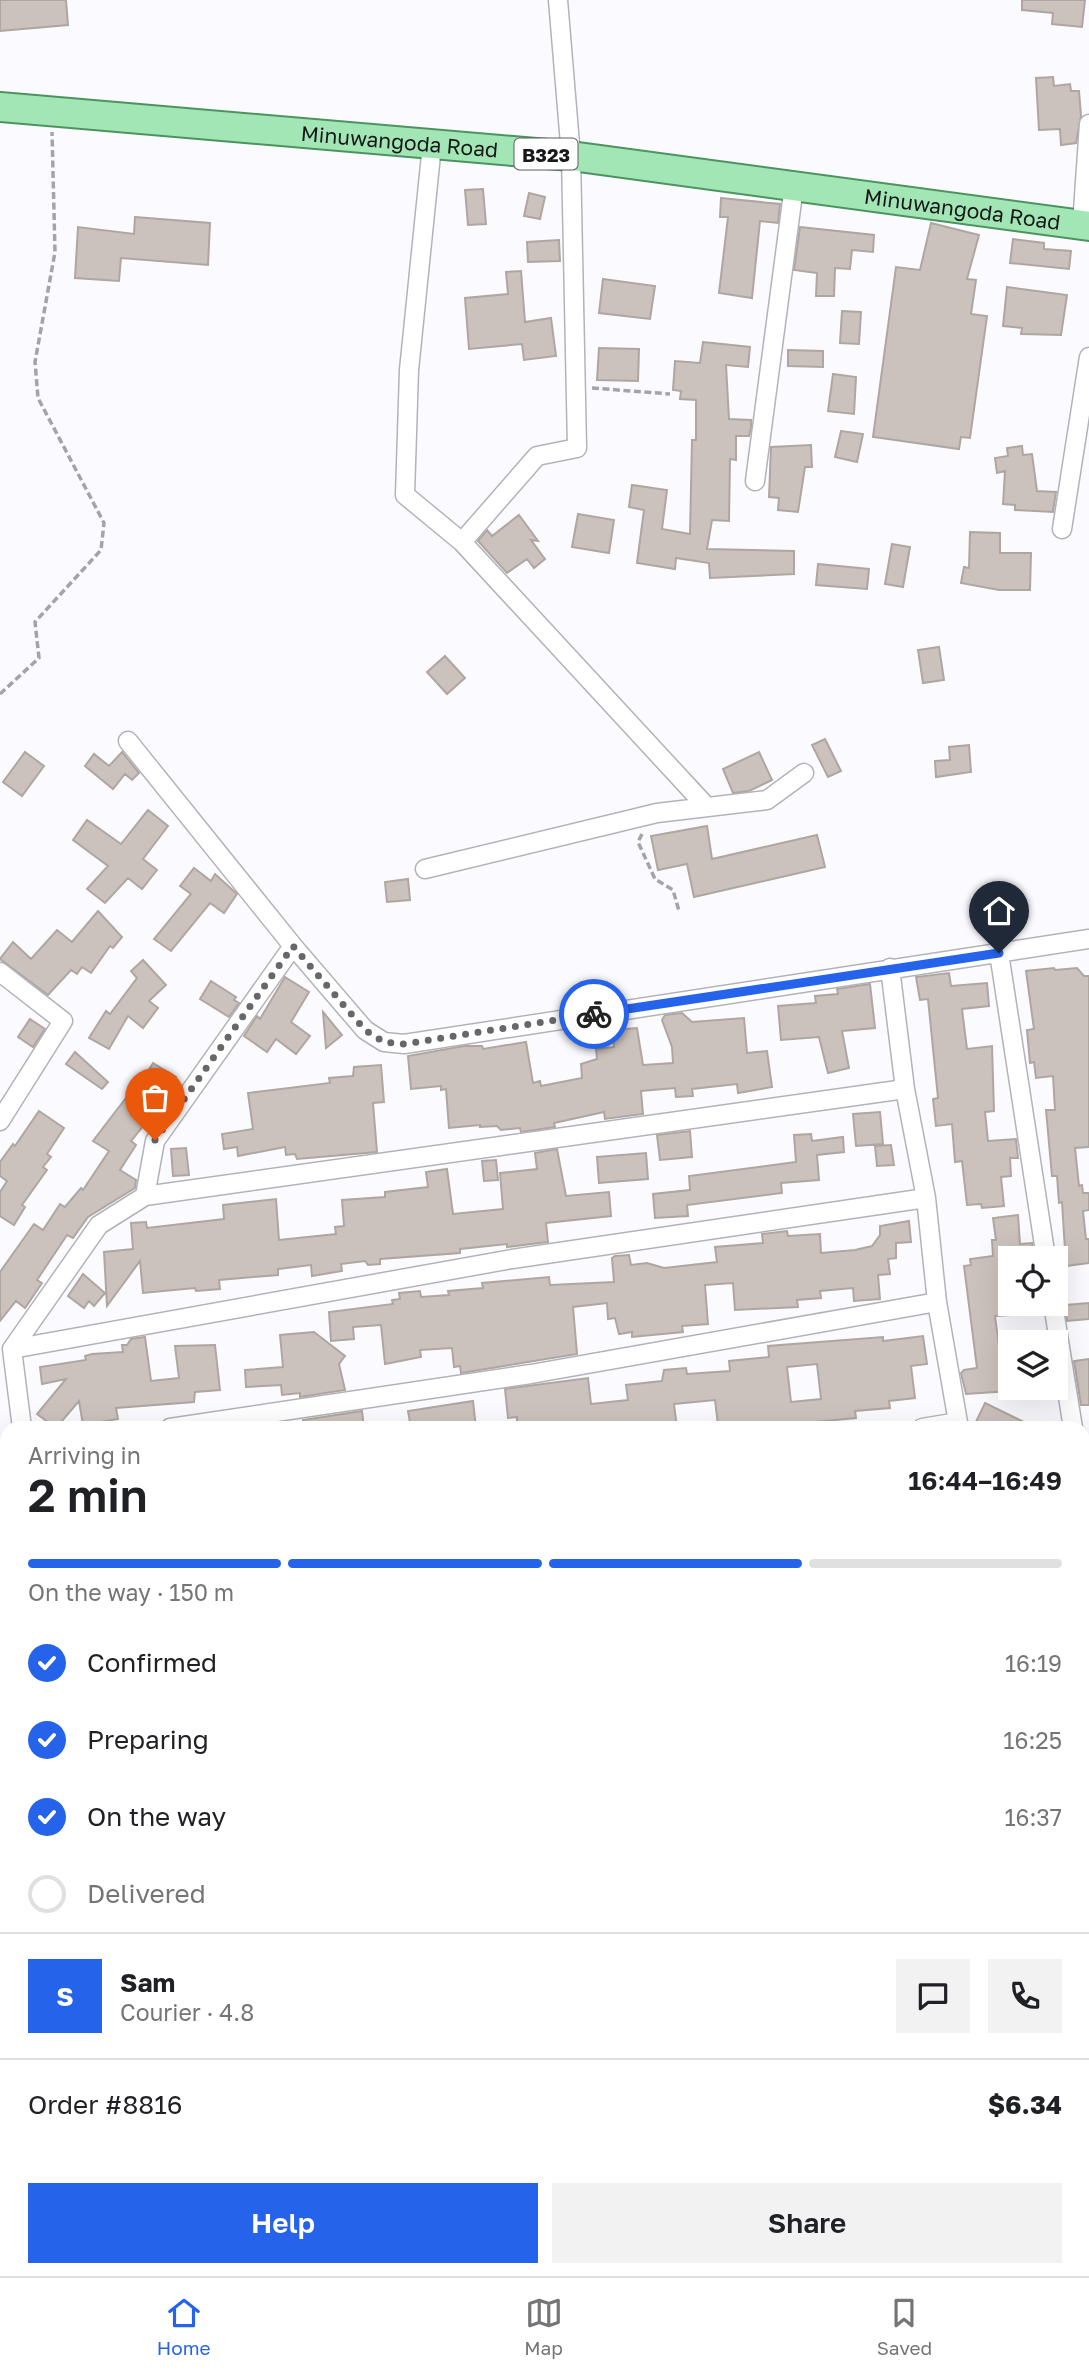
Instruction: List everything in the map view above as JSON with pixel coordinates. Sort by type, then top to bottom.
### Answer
[{"type":"main road","name":"Minuwangoda Road","points":[[0,107],[571,156],[1085,225]]},
{"type":"street","points":[[462,542],[537,456],[578,448],[571,156],[558,0]]},
{"type":"street","points":[[1085,225],[1089,124]]},
{"type":"street","points":[[432,145],[409,370],[405,495],[462,542],[706,806]]},
{"type":"street","points":[[755,481],[794,186]]},
{"type":"street","points":[[1062,529],[1089,357]]},
{"type":"street","points":[[128,741],[293,946],[365,1030],[384,1042],[404,1044],[1089,939]]},
{"type":"street","points":[[425,869],[657,813],[767,800],[804,774]]},
{"type":"street","points":[[145,1196],[155,1140],[293,946]]},
{"type":"street","points":[[999,953],[1044,1246]]},
{"type":"street","points":[[890,968],[905,1089],[926,1198],[937,1302],[958,1421]]},
{"type":"street","points":[[0,972],[62,1021],[0,1121]]},
{"type":"street","points":[[21,1421],[12,1349],[99,1225],[145,1196],[905,1089]]},
{"type":"street","points":[[12,1349],[512,1259],[926,1198]]},
{"type":"street","points":[[217,1421],[531,1374],[937,1302]]},
{"type":"street","points":[[1056,1316],[1072,1421]]},
{"type":"path","points":[[0,694],[40,658],[35,622],[101,550],[104,523],[38,398],[35,362],[55,251],[52,112]]},
{"type":"path","points":[[576,387],[670,394]]},
{"type":"path","points":[[657,813],[648,821],[638,842],[655,879],[673,890],[679,911]]},
{"type":"building","points":[[0,0],[66,0],[68,25],[0,31]]},
{"type":"building","points":[[1022,0],[1085,0],[1082,27],[1052,24],[1053,13],[1022,10]]},
{"type":"building","points":[[1053,77],[1054,86],[1070,84],[1071,91],[1079,91],[1081,116],[1076,143],[1061,145],[1060,129],[1039,130],[1036,78]]},
{"type":"building","points":[[483,189],[486,224],[468,225],[465,190]]},
{"type":"building","points":[[529,193],[545,197],[540,219],[524,216]]},
{"type":"building","points":[[721,198],[780,204],[778,223],[760,221],[752,298],[719,293],[728,217],[720,217]]},
{"type":"building","points":[[135,217],[210,223],[208,265],[121,258],[119,281],[75,278],[78,227],[134,234]]},
{"type":"building","points":[[931,223],[979,235],[967,279],[976,280],[971,314],[987,316],[970,438],[961,437],[959,449],[873,437],[896,267],[920,270]]},
{"type":"building","points":[[800,227],[874,235],[873,252],[852,250],[850,269],[835,268],[834,296],[816,296],[817,273],[794,270]]},
{"type":"building","points":[[1013,239],[1044,243],[1044,249],[1071,251],[1069,269],[1010,263]]},
{"type":"building","points":[[559,240],[560,261],[528,262],[527,242]]},
{"type":"building","points":[[521,271],[525,322],[551,318],[556,356],[524,360],[522,344],[469,349],[465,298],[508,294],[506,272]]},
{"type":"building","points":[[603,279],[655,286],[650,319],[599,313]]},
{"type":"building","points":[[1007,287],[1067,295],[1061,335],[1021,334],[1022,328],[1003,326]]},
{"type":"building","points":[[842,311],[861,312],[859,344],[840,343]]},
{"type":"building","points":[[703,342],[750,347],[748,367],[726,365],[729,419],[751,420],[751,428],[749,436],[736,436],[736,460],[730,459],[729,521],[712,520],[707,549],[794,551],[794,574],[710,578],[709,563],[676,558],[675,569],[637,563],[644,510],[629,507],[632,485],[667,490],[662,529],[690,534],[692,440],[696,440],[696,400],[680,399],[681,391],[673,390],[675,361],[700,363]]},
{"type":"building","points":[[599,348],[639,349],[638,381],[597,380]]},
{"type":"building","points":[[788,350],[823,351],[823,367],[788,366]]},
{"type":"building","points":[[833,374],[856,377],[854,414],[828,411]]},
{"type":"building","points":[[841,431],[863,434],[857,462],[835,457]]},
{"type":"building","points":[[811,445],[812,467],[805,467],[798,512],[778,510],[779,498],[769,497],[771,447]]},
{"type":"building","points":[[1022,446],[1023,455],[1032,454],[1037,491],[1056,492],[1053,512],[1015,510],[1015,505],[1003,504],[1005,471],[997,473],[995,458],[1008,456],[1007,448]]},
{"type":"building","points":[[578,514],[614,520],[609,553],[572,547]]},
{"type":"building","points":[[519,515],[538,541],[531,540],[545,559],[534,568],[527,559],[507,573],[478,541],[487,530],[492,536]]},
{"type":"building","points":[[970,532],[1000,533],[1000,553],[1031,553],[1030,590],[999,590],[961,583],[964,567],[969,568]]},
{"type":"building","points":[[892,544],[910,547],[903,587],[885,584]]},
{"type":"building","points":[[818,564],[869,569],[867,589],[816,585]]},
{"type":"building","points":[[939,647],[944,680],[923,683],[918,650]]},
{"type":"building","points":[[445,656],[465,678],[447,694],[427,672]]},
{"type":"building","points":[[825,739],[841,771],[828,777],[812,745]]},
{"type":"building","points":[[969,745],[971,772],[936,777],[935,761],[950,760],[949,747]]},
{"type":"building","points":[[25,752],[44,766],[22,796],[3,782]]},
{"type":"building","points":[[122,752],[139,773],[132,780],[125,774],[113,789],[85,766],[94,754],[109,766]]},
{"type":"building","points":[[759,752],[772,780],[749,791],[733,793],[723,769]]},
{"type":"building","points":[[148,810],[168,826],[143,859],[157,870],[142,889],[128,878],[105,903],[87,889],[108,866],[73,840],[87,820],[121,844]]},
{"type":"building","points":[[707,826],[712,859],[817,835],[825,867],[694,897],[687,864],[658,870],[651,836]]},
{"type":"building","points":[[194,868],[211,881],[215,874],[237,894],[224,913],[210,903],[171,951],[154,939],[191,894],[180,886]]},
{"type":"building","points":[[408,879],[410,900],[387,902],[385,882]]},
{"type":"building","points":[[98,911],[122,937],[113,948],[110,946],[91,973],[82,967],[77,974],[71,970],[48,995],[0,959],[13,942],[31,959],[57,930],[72,942]]},
{"type":"building","points":[[143,960],[166,985],[149,1001],[158,1008],[143,1028],[128,1016],[109,1049],[89,1038],[106,1011],[110,1014],[137,978],[131,971]]},
{"type":"building","points":[[1077,968],[1084,976],[1089,976],[1089,1147],[1075,1148],[1079,1186],[1082,1185],[1083,1193],[1089,1193],[1089,1210],[1083,1211],[1086,1239],[1089,1239],[1089,1263],[1068,1266],[1062,1202],[1059,1203],[1057,1176],[1052,1176],[1046,1110],[1055,1110],[1053,1076],[1036,1078],[1034,1062],[1030,1063],[1027,1030],[1034,1029],[1026,971]]},
{"type":"building","points":[[949,973],[951,986],[987,983],[989,1006],[962,1009],[967,1049],[992,1046],[994,1111],[985,1112],[988,1141],[1016,1139],[1018,1158],[1010,1158],[1011,1176],[1001,1177],[1004,1206],[982,1208],[981,1204],[967,1205],[962,1161],[955,1162],[952,1124],[936,1126],[933,1099],[938,1098],[928,999],[920,1000],[916,977]]},
{"type":"building","points":[[285,977],[309,992],[291,1022],[310,1036],[296,1054],[276,1039],[267,1052],[244,1036],[257,1016],[260,1019]]},
{"type":"building","points":[[211,981],[236,997],[234,1000],[239,1003],[229,1017],[200,999]]},
{"type":"building","points":[[870,984],[875,1028],[842,1031],[849,1068],[828,1073],[819,1037],[781,1040],[778,1006],[816,1003],[815,996],[838,994],[837,989]]},
{"type":"building","points":[[323,1012],[342,1035],[326,1048]]},
{"type":"building","points":[[682,1013],[692,1022],[744,1018],[747,1053],[767,1051],[772,1087],[738,1093],[737,1084],[692,1089],[693,1096],[676,1097],[675,1088],[641,1091],[643,1114],[605,1119],[604,1112],[554,1123],[555,1127],[521,1132],[520,1128],[501,1130],[497,1126],[480,1125],[449,1128],[446,1089],[441,1090],[441,1086],[411,1089],[408,1056],[464,1046],[482,1046],[483,1049],[526,1042],[533,1083],[540,1081],[541,1086],[582,1078],[581,1064],[597,1059],[596,1049],[614,1047],[612,1030],[637,1028],[643,1065],[673,1063],[672,1047],[662,1020],[665,1015]]},
{"type":"building","points":[[30,1019],[45,1029],[33,1047],[18,1037]]},
{"type":"building","points":[[75,1052],[108,1082],[102,1089],[66,1064]]},
{"type":"building","points":[[153,1063],[176,1077],[166,1092],[169,1094],[131,1141],[136,1145],[120,1170],[136,1180],[135,1188],[88,1217],[73,1238],[67,1235],[37,1280],[42,1283],[25,1308],[16,1301],[0,1321],[0,1272],[34,1224],[43,1230],[60,1204],[65,1207],[81,1188],[83,1190],[109,1151],[93,1141],[132,1090],[135,1092]]},
{"type":"building","points":[[381,1065],[384,1102],[373,1103],[377,1152],[297,1159],[295,1154],[286,1155],[285,1147],[238,1156],[237,1147],[224,1149],[222,1134],[253,1129],[248,1093],[330,1083],[329,1078],[353,1076],[354,1067]]},
{"type":"building","points":[[39,1111],[64,1128],[47,1154],[51,1157],[43,1167],[47,1170],[22,1205],[25,1207],[14,1225],[0,1216],[0,1192],[7,1181],[0,1176],[0,1162],[13,1144],[15,1146]]},
{"type":"building","points":[[880,1112],[883,1144],[856,1146],[853,1114]]},
{"type":"building","points":[[690,1131],[692,1157],[660,1160],[657,1135]]},
{"type":"building","points":[[811,1134],[812,1141],[843,1137],[844,1152],[817,1155],[819,1180],[781,1183],[782,1193],[687,1205],[688,1216],[655,1218],[653,1194],[690,1190],[689,1176],[796,1162],[794,1135]]},
{"type":"building","points":[[891,1145],[894,1165],[877,1166],[875,1146]]},
{"type":"building","points":[[186,1148],[189,1175],[173,1176],[171,1149]]},
{"type":"building","points":[[557,1149],[566,1196],[609,1192],[611,1216],[546,1223],[548,1242],[507,1247],[507,1244],[460,1249],[460,1253],[380,1259],[380,1264],[368,1265],[365,1261],[341,1264],[342,1271],[312,1276],[311,1265],[278,1269],[278,1275],[219,1280],[220,1289],[196,1291],[195,1288],[143,1293],[140,1261],[107,1306],[104,1252],[133,1249],[131,1223],[146,1222],[147,1228],[224,1219],[223,1205],[276,1199],[279,1240],[336,1234],[335,1227],[344,1226],[342,1200],[385,1197],[385,1192],[428,1187],[426,1172],[447,1169],[453,1214],[503,1209],[500,1173],[537,1169],[535,1153]]},
{"type":"building","points":[[646,1153],[648,1179],[599,1183],[597,1157]]},
{"type":"building","points":[[496,1160],[498,1180],[484,1181],[482,1161]]},
{"type":"building","points":[[1018,1215],[1020,1244],[1032,1243],[1033,1246],[998,1246],[998,1316],[995,1316],[998,1338],[998,1392],[966,1394],[961,1373],[977,1368],[964,1266],[971,1265],[970,1259],[993,1256],[992,1240],[996,1240],[993,1218]]},
{"type":"building","points":[[909,1221],[911,1242],[896,1243],[896,1258],[888,1259],[890,1274],[878,1275],[880,1299],[854,1301],[853,1288],[820,1291],[821,1298],[797,1300],[798,1307],[735,1310],[733,1283],[705,1285],[708,1324],[682,1326],[683,1332],[632,1337],[632,1332],[619,1334],[615,1318],[608,1319],[607,1303],[573,1307],[577,1354],[461,1373],[460,1366],[454,1367],[452,1348],[420,1350],[421,1357],[385,1364],[381,1325],[353,1327],[354,1339],[331,1341],[329,1312],[393,1304],[392,1300],[400,1299],[399,1293],[420,1291],[421,1297],[449,1295],[448,1291],[483,1288],[482,1283],[549,1277],[550,1285],[614,1282],[612,1258],[615,1256],[629,1255],[631,1265],[647,1263],[664,1268],[717,1262],[715,1247],[763,1243],[762,1234],[787,1231],[788,1236],[820,1234],[821,1253],[855,1250],[872,1246],[880,1235],[880,1226]]},
{"type":"building","points":[[83,1274],[105,1293],[94,1306],[89,1301],[84,1308],[68,1296]]},
{"type":"building","points":[[1089,1303],[1089,1319],[1067,1321],[1068,1305]]},
{"type":"building","points":[[314,1332],[345,1356],[339,1364],[345,1390],[300,1397],[300,1393],[282,1395],[281,1385],[246,1387],[245,1370],[283,1367],[280,1335]]},
{"type":"building","points":[[923,1336],[927,1364],[911,1366],[915,1398],[889,1401],[890,1408],[855,1411],[856,1418],[824,1421],[718,1421],[715,1400],[674,1404],[676,1421],[517,1421],[517,1417],[508,1418],[505,1389],[588,1378],[591,1404],[628,1400],[626,1385],[662,1381],[664,1370],[686,1368],[687,1374],[730,1371],[729,1361],[769,1357],[768,1346],[883,1337],[883,1341]],"holes":[[[817,1364],[821,1399],[791,1402],[787,1367]]]},
{"type":"building","points":[[145,1337],[151,1381],[179,1378],[175,1346],[215,1345],[220,1390],[195,1392],[194,1402],[116,1408],[118,1419],[106,1421],[82,1421],[79,1401],[62,1421],[46,1421],[37,1414],[66,1379],[42,1384],[40,1367],[86,1360],[85,1356],[92,1354],[123,1352],[122,1345],[127,1345],[131,1339]]},
{"type":"building","points":[[1089,1359],[1089,1405],[1081,1405],[1074,1361]]},
{"type":"building","points":[[473,1401],[475,1421],[410,1421],[408,1411]]},
{"type":"building","points":[[985,1403],[1022,1421],[976,1421]]},
{"type":"building","points":[[362,1411],[363,1421],[303,1421]]},
{"type":"way so far","points":[[155,1140],[293,946],[365,1030],[384,1042],[404,1044],[594,1014]]},
{"type":"route","points":[[594,1014],[999,953]]}]
